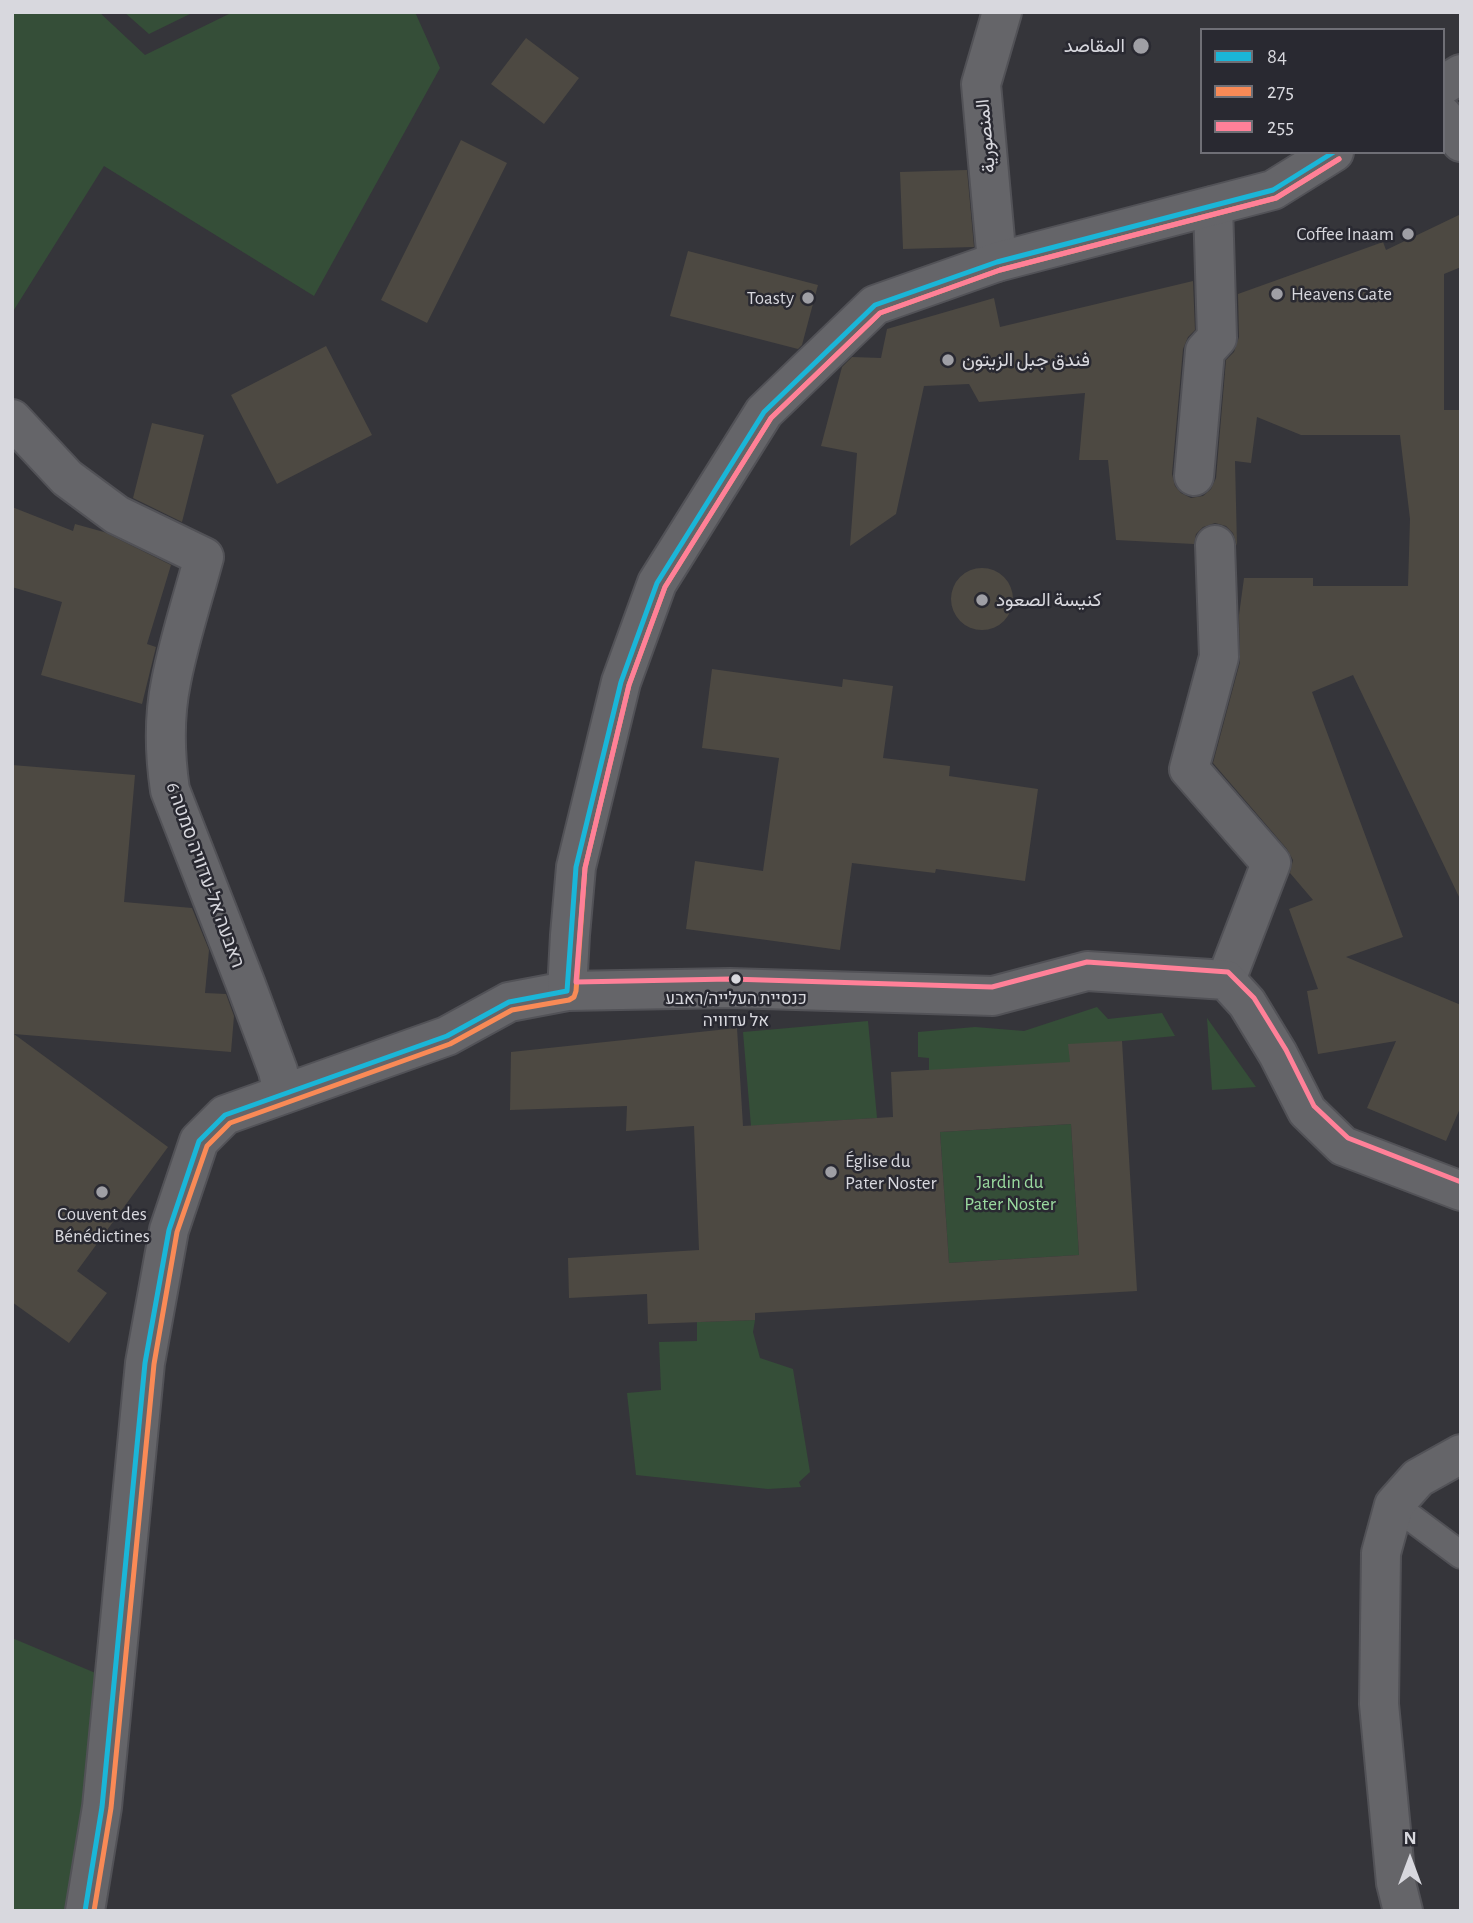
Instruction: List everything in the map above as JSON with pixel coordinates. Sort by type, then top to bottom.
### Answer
[{"type":"street","name":"المنصورية","points":[[997,262],[981,84],[1002,12]]},
{"type":"street","points":[[1445,84],[1461,74]]},
{"type":"street","points":[[1445,120],[1461,142]]},
{"type":"street","points":[[567,991],[576,867],[621,682],[657,583],[764,412],[875,306],[997,262],[1273,190],[1331,154]]},
{"type":"street","points":[[1194,476],[1205,351],[1217,338],[1213,206]]},
{"type":"street","name":"ראבעה אל-עדוויה סמטה 6","points":[[12,419],[67,478],[117,515],[204,557],[170,684],[167,766],[170,790],[278,1071],[283,1094]]},
{"type":"street","points":[[1215,545],[1219,657],[1189,769],[1272,863],[1226,980]]},
{"type":"street","points":[[85,1911],[102,1807],[145,1363],[169,1230],[199,1141],[225,1115],[447,1037],[509,1002],[567,991],[730,988],[993,996],[1087,971],[1226,980],[1247,1003],[1278,1054],[1307,1111],[1343,1146],[1461,1191]]},
{"type":"street","points":[[1403,1911],[1396,1883],[1380,1704],[1381,1553],[1394,1505],[1418,1478],[1461,1454]]},
{"type":"lane","points":[[1394,1505],[1461,1555]]},
{"type":"green space","points":[[12,12],[99,12],[145,55],[233,12],[415,12],[440,68],[314,296],[104,166],[12,313]]},
{"type":"green space","points":[[124,12],[194,12],[149,34]]},
{"type":"green space","points":[[1097,1007],[1108,1019],[1162,1013],[1175,1036],[1112,1042],[1079,1084],[929,1097],[929,1058],[918,1057],[918,1032],[975,1027],[1024,1031]]},
{"type":"green space","points":[[1207,1018],[1256,1087],[1212,1090]]},
{"type":"green space","points":[[868,1021],[877,1118],[751,1126],[743,1032]]},
{"type":"green space","name":"Jardin du Pater Noster","points":[[1071,1124],[1079,1255],[949,1263],[940,1132]]},
{"type":"green space","points":[[755,1320],[753,1332],[760,1358],[793,1369],[810,1472],[799,1482],[801,1487],[768,1489],[636,1475],[627,1393],[661,1390],[659,1342],[697,1341],[697,1322]]},
{"type":"green space","points":[[12,1638],[105,1677],[69,1911],[12,1911]]},
{"type":"building","points":[[526,38],[579,78],[544,124],[491,84]]},
{"type":"building","points":[[461,140],[507,163],[427,323],[381,300]]},
{"type":"building","points":[[967,170],[974,247],[903,249],[900,172]]},
{"type":"building","points":[[1461,214],[1461,267],[1444,274],[1444,410],[1461,410],[1461,901],[1353,675],[1312,692],[1403,937],[1346,957],[1461,1005],[1461,1106],[1446,1141],[1367,1108],[1396,1041],[1318,1054],[1307,991],[1318,989],[1289,909],[1313,900],[1290,873],[1293,860],[1287,849],[1213,763],[1240,662],[1239,615],[1244,578],[1313,578],[1313,586],[1408,586],[1410,519],[1400,435],[1301,435],[1257,417],[1251,463],[1235,461],[1237,546],[1233,533],[1226,526],[1215,523],[1203,527],[1196,534],[1194,544],[1116,540],[1108,460],[1079,460],[1085,393],[979,402],[969,384],[924,386],[896,514],[850,546],[857,453],[821,446],[842,367],[852,357],[881,358],[887,329],[994,298],[1000,327],[1193,281],[1195,330],[1188,337],[1183,349],[1172,474],[1175,486],[1181,493],[1191,498],[1203,496],[1211,489],[1216,478],[1226,360],[1234,352],[1239,337],[1238,294],[1383,242],[1386,250]]},
{"type":"building","points":[[688,251],[818,285],[802,345],[798,349],[670,316]]},
{"type":"building","points":[[326,346],[372,435],[277,484],[231,395]]},
{"type":"building","points":[[152,423],[204,435],[182,522],[133,498]]},
{"type":"building","points":[[12,507],[73,531],[75,524],[104,532],[171,565],[147,644],[156,647],[142,704],[41,675],[62,602],[12,587]]},
{"type":"building","name":"كنيسة الصعود","points":[[982,568],[1004,577],[1013,599],[1004,621],[982,630],[960,621],[951,599],[960,577]]},
{"type":"building","points":[[712,669],[842,687],[843,679],[893,686],[883,758],[950,766],[949,776],[1038,789],[1025,881],[936,869],[935,873],[852,863],[840,950],[686,929],[695,861],[763,871],[779,758],[702,748]]},
{"type":"building","points":[[12,765],[135,775],[124,902],[192,908],[209,950],[205,993],[226,994],[234,1016],[231,1052],[14,1034],[168,1147],[77,1271],[107,1293],[69,1343],[12,1302]]},
{"type":"building","points":[[737,1028],[743,1126],[893,1117],[891,1072],[1070,1062],[1068,1044],[1122,1041],[1137,1291],[755,1313],[755,1320],[648,1324],[647,1294],[569,1298],[568,1258],[699,1250],[694,1126],[626,1131],[627,1106],[510,1110],[511,1052]],"holes":[[[1071,1124],[1079,1255],[949,1263],[940,1132]]]},
{"type":"transit line","name":"84","points":[[85,1911],[102,1807],[145,1363],[169,1230],[199,1141],[225,1115],[447,1036],[509,1002],[567,991],[576,867],[621,682],[657,583],[764,412],[875,305],[997,262],[1273,190],[1331,154]]},
{"type":"transit line","name":"275","points":[[94,1911],[111,1808],[154,1364],[177,1232],[207,1146],[230,1123],[450,1044],[512,1010],[574,997],[585,868],[629,685],[665,587],[771,418],[880,313],[1000,270],[1276,198],[1339,159]]},
{"type":"transit line","name":"255","points":[[1339,159],[1276,198],[1000,270],[880,313],[771,418],[665,587],[629,685],[585,868],[576,982],[730,979],[992,987],[1087,962],[1228,972],[1254,998],[1286,1050],[1314,1106],[1348,1138],[1461,1182]]},
{"type":"place","name":"المقاصد","points":[[1141,46]]},
{"type":"place","name":"Coffee Inaam","points":[[1408,234]]},
{"type":"place","name":"Heavens Gate","points":[[1277,294]]},
{"type":"place","name":"Toasty","points":[[808,298]]},
{"type":"place","name":"فندق جبل الزيتون","points":[[948,360]]},
{"type":"place","name":"كنيسة الصعود","points":[[982,600]]},
{"type":"place","name":"כנסיית העלייה/ראבע אל עדוויה","points":[[736,979]]},
{"type":"place","name":"Église du Pater Noster","points":[[831,1172]]},
{"type":"place","name":"Couvent des Bénédictines","points":[[102,1192]]}]
